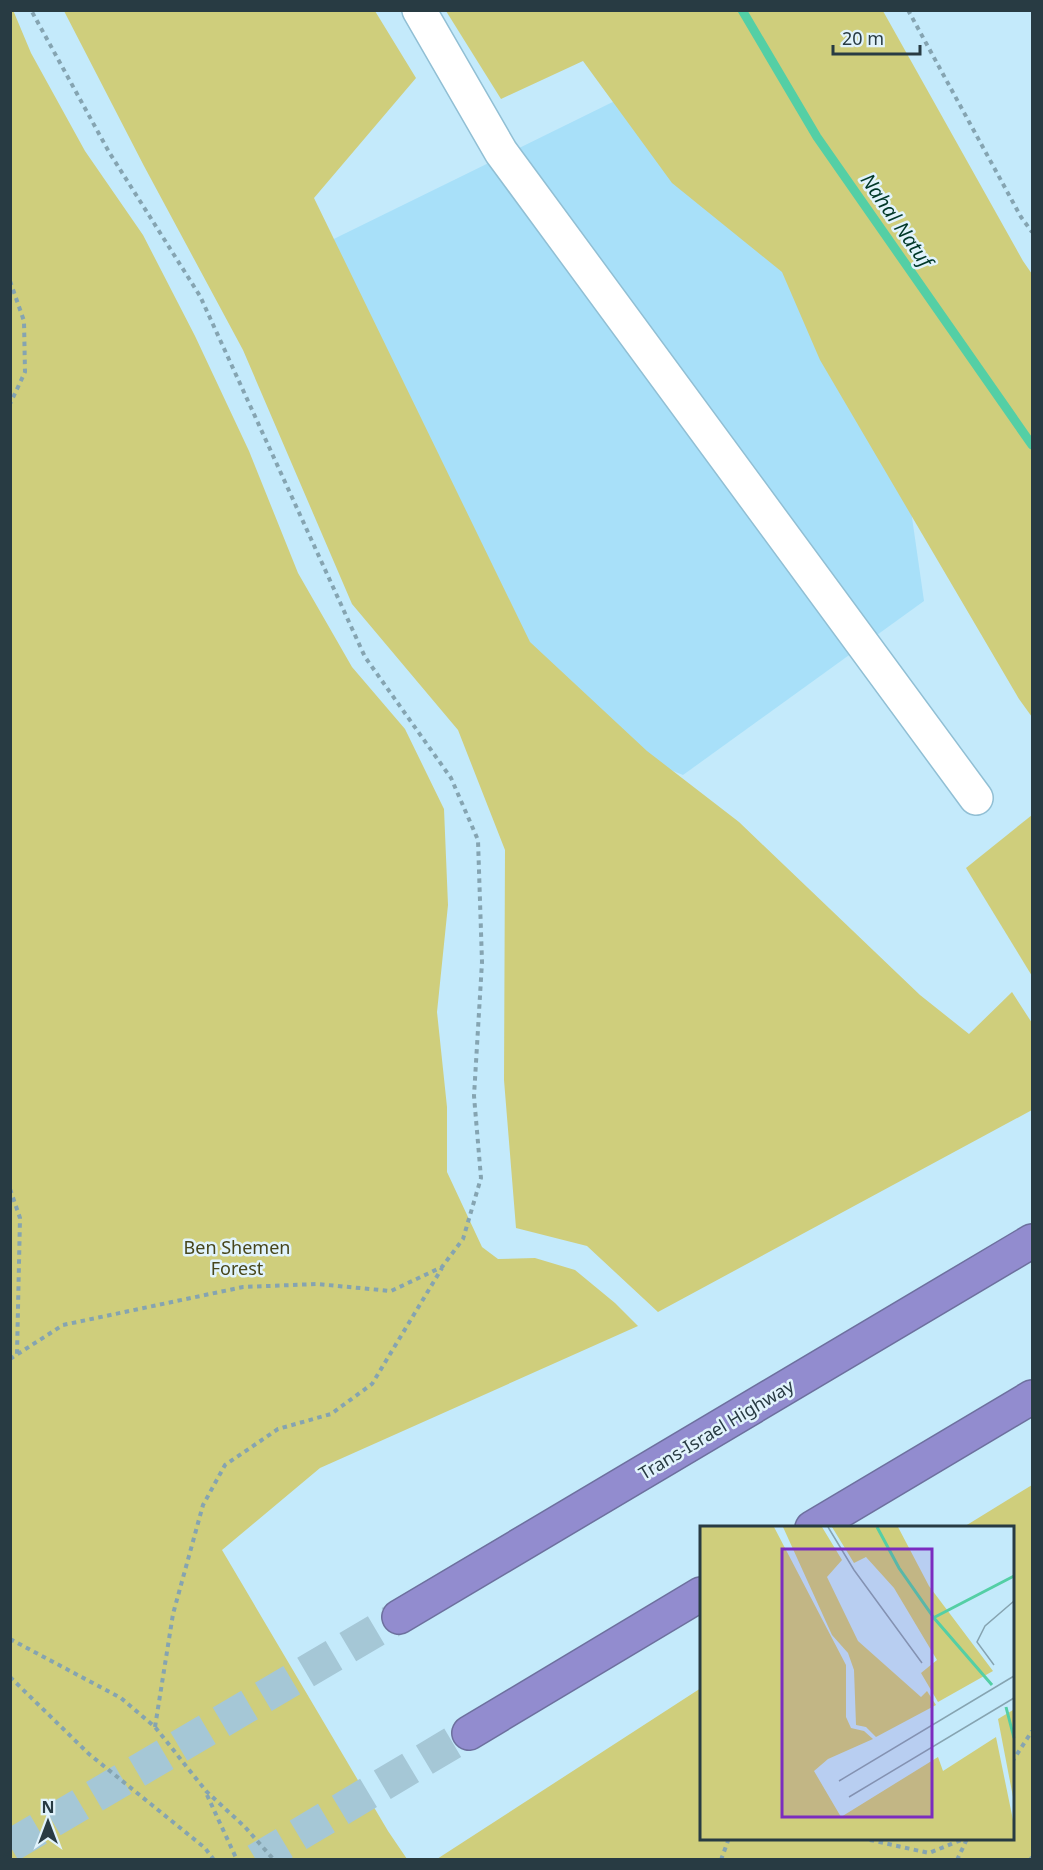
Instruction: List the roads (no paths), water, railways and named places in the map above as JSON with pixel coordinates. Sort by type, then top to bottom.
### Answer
[{"type":"highway","name":"Trans-Israel Highway","points":[[399,1617],[1032,1241]]},
{"type":"highway","points":[[815,1526],[1032,1397]]},
{"type":"highway","points":[[469,1733],[700,1595]]},
{"type":"street","points":[[419,10],[501,152],[976,798]]},
{"type":"waterway","name":"Nahal Natuf","points":[[742,10],[817,137],[1032,445]]},
{"type":"tunnel","points":[[10,1846],[399,1617]]},
{"type":"tunnel","points":[[256,1860],[469,1733]]},
{"type":"park label","name":"Ben Shemen Forest","points":[[237,1257]]}]
